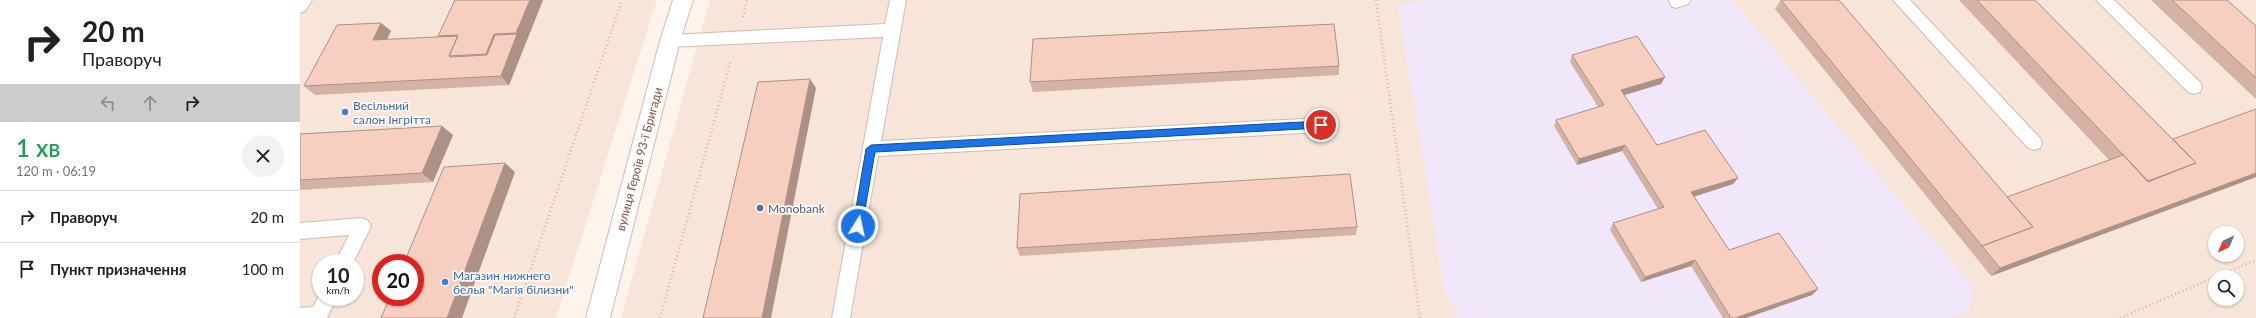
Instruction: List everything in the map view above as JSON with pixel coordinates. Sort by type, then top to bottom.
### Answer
[{"type":"street","name":"вулиця Героїв 93-ї Бригади","points":[[598,318],[670,41],[683,0]]},
{"type":"lane","points":[[300,7],[304,0]]},
{"type":"lane","points":[[841,318],[898,0]]},
{"type":"lane","points":[[1901,0],[2034,143]]},
{"type":"lane","points":[[2104,0],[2194,87]]},
{"type":"lane","points":[[670,41],[892,30]]},
{"type":"lane","points":[[871,149],[1321,125]]},
{"type":"lane","points":[[300,231],[362,226],[348,254]]},
{"type":"lane","points":[[300,317],[319,315],[324,306]]},
{"type":"path","points":[[514,318],[622,0]]},
{"type":"path","points":[[660,318],[747,0]]},
{"type":"path","points":[[1376,0],[1420,318]]},
{"type":"path","points":[[2232,270],[2256,260]]},
{"type":"path","points":[[2120,318],[2208,280]]},
{"type":"shaded area","points":[[300,0],[657,0],[556,318],[300,318]]},
{"type":"shaded area","points":[[710,0],[2256,0],[2256,318],[621,318]]},
{"type":"shaded area","points":[[1425,0],[1732,0],[1973,288],[1969,310],[1949,318],[1459,318],[1444,289],[1398,6]]},
{"type":"building","points":[[455,0],[530,0],[516,33],[494,34],[486,54],[449,56],[458,35],[438,36]]},
{"type":"building","points":[[1781,0],[1839,0],[2033,227],[1982,246]]},
{"type":"building","points":[[1977,0],[2035,0],[2196,163],[2148,181]]},
{"type":"building","points":[[2172,0],[2227,0],[2256,26],[2256,78]]},
{"type":"building","points":[[381,23],[373,40],[458,36],[449,56],[450,57],[487,55],[495,35],[517,34],[501,76],[304,86],[337,25]]},
{"type":"building","points":[[1334,24],[1339,66],[1030,82],[1033,39]]},
{"type":"building","points":[[1637,36],[1665,77],[1621,90],[1657,145],[1705,130],[1738,178],[1691,192],[1729,250],[1779,233],[1818,289],[1735,318],[1731,318],[1695,260],[1645,277],[1613,223],[1664,207],[1625,145],[1579,159],[1556,120],[1604,105],[1572,55]]},
{"type":"building","points":[[810,79],[762,318],[703,318],[758,82]]},
{"type":"building","points":[[2256,109],[2256,173],[2000,268],[1982,246],[2033,227],[2007,197],[2123,155],[2148,182],[2196,163],[2173,139]]},
{"type":"building","points":[[442,126],[422,173],[300,180],[300,134]]},
{"type":"building","points":[[505,163],[447,318],[381,318],[386,306],[424,306],[424,254],[408,254],[444,167]]},
{"type":"building","points":[[1350,174],[1357,227],[1017,248],[1020,194]]},
{"type":"place","name":"Весільний салон Інгрітта","points":[[345,112]]},
{"type":"place","name":"Monobank","points":[[760,208]]},
{"type":"place","name":"Магазин нижнего белья \"Магія білизни\"","points":[[445,282]]},
{"type":"route","points":[[858,226],[871,149],[1321,125]]}]
